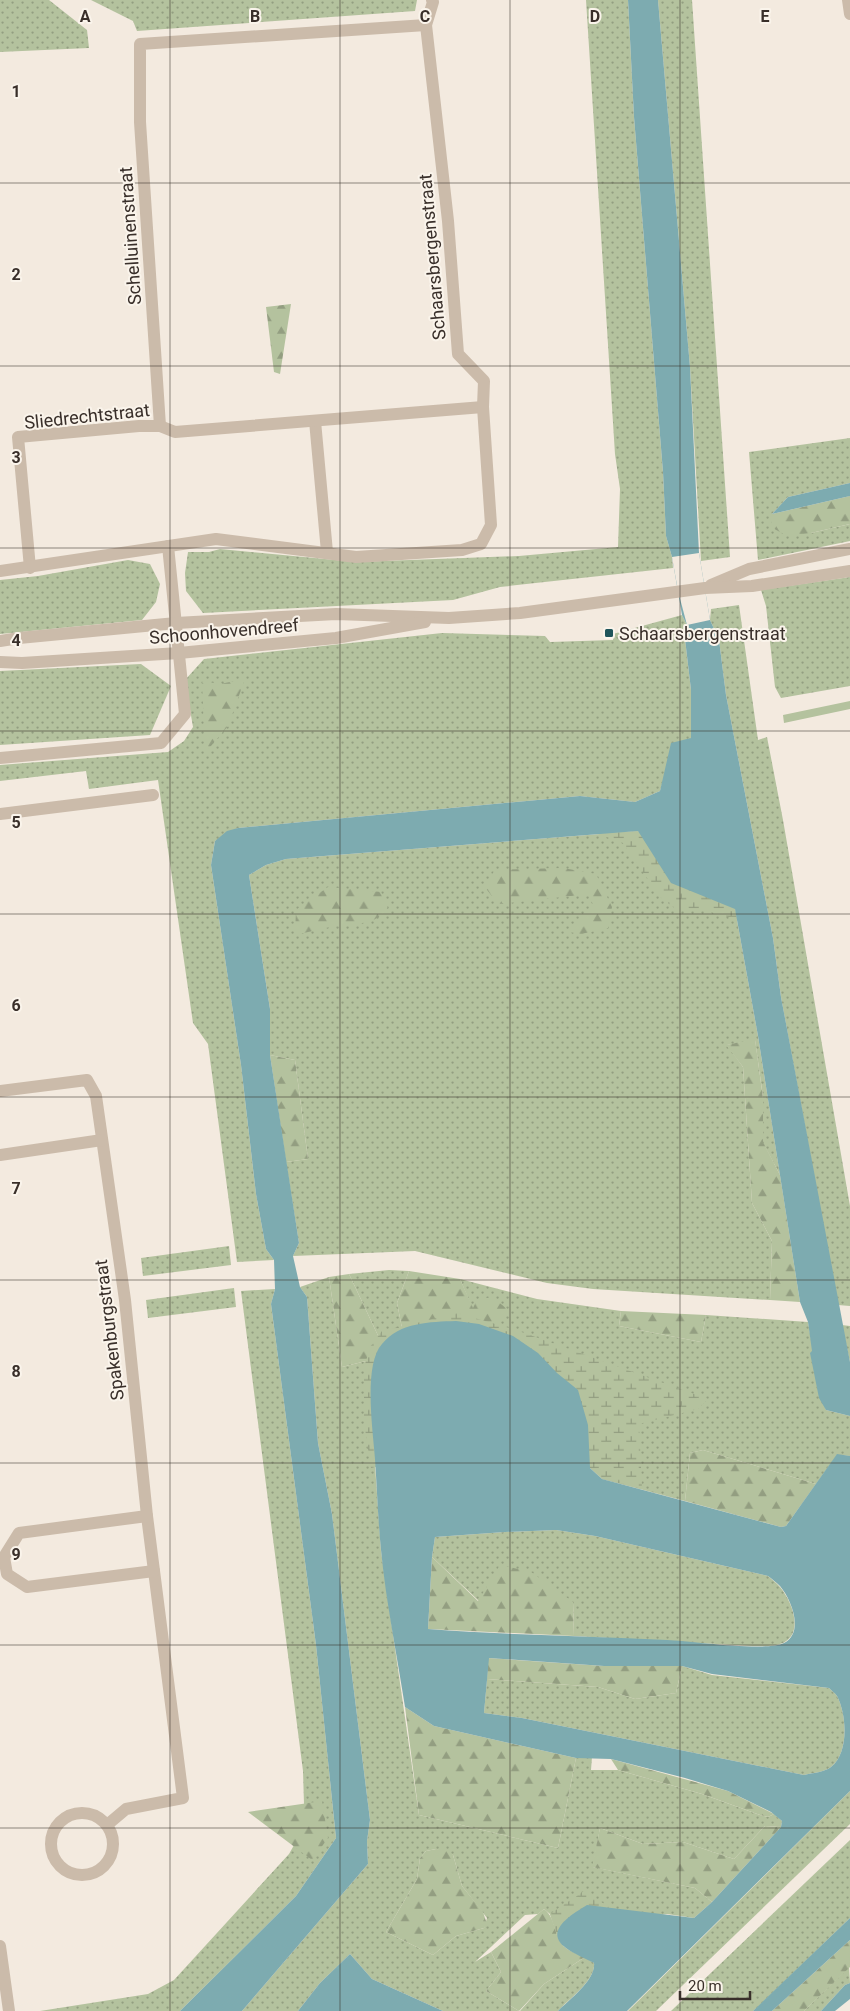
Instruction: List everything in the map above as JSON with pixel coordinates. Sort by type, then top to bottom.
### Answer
[{"type":"street","name":"Schaarsbergenstraat","points":[[0,571],[216,539],[356,557],[462,550],[482,544],[491,525],[483,407],[484,380],[458,354],[448,220],[426,25],[432,0]]},
{"type":"street","points":[[848,0],[850,14]]},
{"type":"street","name":"Schelluinenstraat","points":[[160,426],[140,122],[140,44],[426,25]]},
{"type":"street","name":"Sliedrechtstraat","points":[[30,568],[18,437],[160,426],[174,432],[483,407]]},
{"type":"street","points":[[315,420],[327,552]]},
{"type":"street","points":[[0,758],[161,743],[185,714],[168,546]]},
{"type":"street","name":"Schoonhovendreef","points":[[704,588],[749,569],[850,549]]},
{"type":"street","name":"Schoonhovendreef","points":[[0,662],[22,663],[180,653],[336,638],[449,618],[520,613],[704,588],[752,586],[850,571]]},
{"type":"street","name":"Schoonhovendreef","points":[[0,641],[176,623],[336,614],[449,618]]},
{"type":"street","points":[[0,814],[153,795]]},
{"type":"street","name":"Spakenburgstraat","points":[[0,1091],[87,1080],[96,1096],[125,1300],[147,1516],[183,1798],[126,1809],[107,1825]]},
{"type":"street","points":[[0,1155],[102,1140]]},
{"type":"street","points":[[147,1516],[19,1533],[4,1557],[7,1574],[27,1587],[154,1572]]},
{"type":"street","points":[[78,1813],[94,1815],[107,1825],[114,1840],[111,1856],[101,1869],[86,1875],[70,1873],[57,1863],[51,1848],[52,1840],[54,1832],[64,1819],[78,1813]]},
{"type":"street","points":[[0,1946],[8,2011]]},
{"type":"green space","points":[[0,0],[49,0],[87,30],[89,48],[0,52]]},
{"type":"green space","points":[[91,0],[417,0],[415,11],[137,31],[133,21]]},
{"type":"green space","points":[[586,0],[628,0],[634,117],[663,472],[666,536],[673,568],[500,587],[453,600],[203,613],[186,591],[185,573],[188,552],[209,552],[220,549],[356,562],[519,556],[618,547],[620,489],[615,454]]},
{"type":"green space","points":[[658,0],[692,0],[730,557],[701,561],[690,367]]},
{"type":"green space","points":[[291,304],[280,374],[274,372],[266,307]]},
{"type":"green space","points":[[850,438],[850,483],[788,497],[772,514],[811,533],[850,524],[850,541],[758,560],[749,452]]},
{"type":"green space","points":[[850,496],[850,524],[811,533],[787,536],[771,527],[772,514]]},
{"type":"green space","points":[[128,560],[150,564],[160,584],[156,602],[142,620],[0,634],[0,580],[38,576]]},
{"type":"green space","points":[[850,577],[850,686],[781,698],[775,687],[766,606],[761,590]]},
{"type":"green space","points":[[739,605],[758,740],[767,737],[850,1206],[850,1306],[838,1305],[781,997],[773,938],[726,695],[719,640],[710,620],[711,609]]},
{"type":"green space","points":[[682,615],[687,625],[685,639],[691,690],[691,738],[664,778],[660,791],[635,802],[580,796],[238,828],[215,841],[211,865],[241,1065],[256,1194],[266,1249],[274,1260],[237,1262],[208,1044],[193,1023],[158,780],[89,789],[86,771],[0,781],[0,765],[168,752],[184,741],[193,727],[185,680],[204,659],[442,633],[545,636],[550,642],[613,640],[613,634]]},
{"type":"green space","points":[[141,664],[171,686],[150,735],[0,745],[0,671]]},
{"type":"green space","points":[[245,679],[228,726],[205,753],[202,681],[220,684]]},
{"type":"green space","points":[[850,701],[850,709],[784,723],[783,715]]},
{"type":"green space","points":[[638,831],[687,890],[735,909],[780,1175],[763,1143],[763,1097],[755,1040],[727,1045],[743,1067],[752,1203],[772,1241],[770,1300],[593,1289],[547,1283],[415,1251],[293,1256],[299,1243],[286,1162],[308,1159],[295,1060],[270,1055],[270,1009],[249,875],[266,865],[286,859]]},
{"type":"green space","points":[[662,831],[728,882],[738,920],[707,911],[677,910],[660,897],[623,843],[593,832]]},
{"type":"green space","points":[[563,868],[596,874],[612,907],[608,928],[581,934],[569,932],[593,905],[589,894],[498,904],[484,886],[495,870]]},
{"type":"green space","points":[[328,887],[381,892],[389,911],[370,922],[330,927],[295,935],[296,910]]},
{"type":"green space","points":[[755,1039],[763,1098],[763,1142],[780,1175],[800,1302],[770,1300],[772,1241],[752,1203],[743,1067],[726,1045]]},
{"type":"green space","points":[[270,1055],[295,1060],[308,1159],[286,1162]]},
{"type":"green space","points":[[229,1246],[231,1265],[143,1276],[141,1258]]},
{"type":"green space","points":[[389,1270],[409,1271],[397,1303],[402,1328],[382,1344],[349,1274]]},
{"type":"green space","points":[[409,1271],[460,1279],[473,1308],[477,1300],[492,1297],[511,1312],[496,1323],[402,1328],[397,1303]]},
{"type":"green space","points":[[349,1274],[382,1344],[374,1359],[342,1367],[329,1277]]},
{"type":"green space","points":[[329,1277],[342,1367],[374,1359],[371,1408],[381,1551],[419,1815],[558,1848],[576,1758],[592,1757],[591,1770],[618,1770],[702,1794],[760,1815],[768,1817],[774,1814],[782,1821],[781,1827],[765,1826],[734,1859],[683,1842],[643,1844],[600,1828],[593,1867],[695,1888],[712,1902],[694,1918],[667,1914],[558,1930],[558,1938],[550,1914],[544,1909],[538,1914],[525,1915],[475,1962],[491,1952],[501,1972],[486,1991],[519,2011],[443,2011],[372,1979],[350,1954],[320,1983],[298,2011],[242,2011],[368,1864],[367,1841],[370,1820],[332,1514],[318,1443],[307,1297],[300,1287]],"holes":[[[436,1849],[453,1855],[462,1886],[487,1918],[484,1928],[456,1936],[433,1955],[386,1932],[417,1879],[420,1858],[426,1851]]]},
{"type":"green space","points":[[460,1279],[537,1299],[621,1311],[619,1326],[701,1342],[706,1315],[808,1322],[826,1410],[850,1416],[850,1456],[837,1455],[816,1484],[703,1450],[690,1453],[685,1501],[602,1479],[479,1324]]},
{"type":"green space","points":[[234,1288],[236,1307],[148,1318],[146,1300]]},
{"type":"green space","points":[[275,1289],[271,1304],[316,1645],[336,1838],[296,1896],[180,2011],[40,2011],[148,1994],[174,1980],[289,1854],[302,1831],[304,1804],[303,1771],[241,1291]]},
{"type":"green space","points":[[621,1311],[706,1315],[701,1342],[619,1326]]},
{"type":"green space","points":[[457,1313],[516,1330],[708,1399],[698,1409],[639,1424],[642,1489],[602,1479],[590,1468],[396,1463],[371,1468],[364,1422],[364,1368],[370,1347],[382,1331]]},
{"type":"green space","points":[[842,1325],[850,1326],[850,1362]]},
{"type":"green space","points":[[703,1450],[816,1484],[786,1526],[781,1527],[685,1501],[690,1453]]},
{"type":"green space","points":[[556,1530],[595,1536],[768,1576],[779,1586],[792,1608],[795,1624],[790,1638],[776,1645],[752,1646],[574,1636],[573,1602],[479,1601],[432,1557],[435,1537]]},
{"type":"green space","points":[[432,1557],[478,1601],[500,1565],[531,1572],[573,1602],[574,1636],[428,1629]]},
{"type":"green space","points":[[488,1658],[604,1666],[682,1666],[676,1693],[635,1699],[598,1687],[487,1679]]},
{"type":"green space","points":[[682,1666],[712,1675],[829,1688],[837,1696],[843,1713],[843,1743],[837,1761],[825,1770],[804,1775],[522,1718],[484,1713],[487,1679],[598,1687],[635,1699],[676,1693]]},
{"type":"green space","points":[[405,1707],[434,1726],[576,1758],[558,1848],[419,1815]]},
{"type":"green space","points":[[611,1759],[728,1791],[774,1814],[768,1817],[760,1815],[702,1794],[618,1770]]},
{"type":"green space","points":[[850,1791],[850,1824],[656,2011],[628,2011]]},
{"type":"green space","points":[[322,1801],[328,1838],[312,1860],[248,1812]]},
{"type":"green space","points":[[765,1826],[781,1827],[712,1902],[695,1888],[592,1867],[600,1828],[643,1844],[683,1842],[734,1859]]},
{"type":"green space","points":[[850,1840],[850,1918],[759,2006],[753,2011],[671,2011]]},
{"type":"green space","points":[[436,1849],[447,1850],[453,1855],[462,1886],[483,1912],[487,1924],[484,1928],[456,1936],[433,1955],[386,1932],[417,1879],[420,1858],[426,1851]]},
{"type":"green space","points":[[584,1891],[609,1907],[558,1930],[558,1938],[550,1914]]},
{"type":"green space","points":[[544,1909],[551,1918],[562,1944],[570,1951],[585,1957],[544,1984],[519,2011],[486,1991],[501,1972],[491,1952]]},
{"type":"green space","points":[[850,1940],[850,1967],[804,2011],[772,2011]]},
{"type":"green space","points":[[585,1957],[594,1963],[591,1976],[581,1989],[558,2011],[520,2011],[544,1984]]},
{"type":"green space","points":[[849,1967],[850,1983],[845,1985],[821,2011],[804,2011]]},
{"type":"water","points":[[628,0],[658,0],[690,367],[699,553],[710,620],[719,640],[726,695],[773,938],[781,997],[850,1362],[850,1416],[826,1410],[819,1398],[810,1353],[812,1351],[808,1322],[800,1302],[758,1036],[735,909],[671,883],[638,831],[286,859],[266,865],[249,875],[270,1009],[270,1055],[299,1243],[293,1256],[300,1287],[307,1297],[318,1443],[332,1514],[370,1820],[367,1841],[368,1864],[242,2011],[180,2011],[296,1896],[336,1838],[316,1645],[271,1304],[275,1289],[274,1260],[266,1249],[256,1194],[241,1065],[211,865],[215,841],[227,831],[238,828],[580,796],[635,802],[660,791],[671,743],[691,738],[691,690],[685,639],[687,625],[682,615],[672,557],[666,536],[663,472],[634,117]]},
{"type":"water","points":[[850,483],[850,496],[772,514],[788,497]]},
{"type":"water","points":[[456,1321],[479,1324],[513,1336],[538,1353],[557,1373],[578,1390],[588,1425],[590,1468],[602,1479],[781,1527],[786,1526],[837,1454],[850,1456],[850,1791],[627,2011],[558,2011],[586,1983],[591,1976],[594,1963],[569,1950],[559,1942],[557,1935],[563,1923],[587,1905],[694,1918],[712,1902],[781,1827],[782,1821],[771,1812],[728,1791],[611,1759],[576,1758],[434,1726],[405,1707],[383,1570],[371,1416],[371,1382],[376,1354],[389,1337],[406,1327],[426,1323]],"holes":[[[556,1530],[595,1536],[768,1576],[780,1586],[792,1607],[795,1624],[794,1631],[784,1643],[745,1646],[667,1640],[428,1629],[435,1537]],[[489,1658],[604,1666],[682,1666],[712,1674],[829,1688],[837,1696],[843,1713],[844,1733],[841,1753],[837,1761],[828,1769],[804,1775],[522,1718],[484,1713]]]},
{"type":"water","points":[[850,1918],[850,1940],[772,2011],[753,2011]]},
{"type":"water","points":[[350,1954],[372,1979],[443,2011],[298,2011],[320,1983]]},
{"type":"water","points":[[850,1983],[850,1999],[835,2011],[821,2011],[845,1985]]},
{"type":"pier","points":[[699,553],[710,620],[687,625],[672,557]]},
{"type":"place","name":"Schaarsbergenstraat","points":[[609,633]]}]
